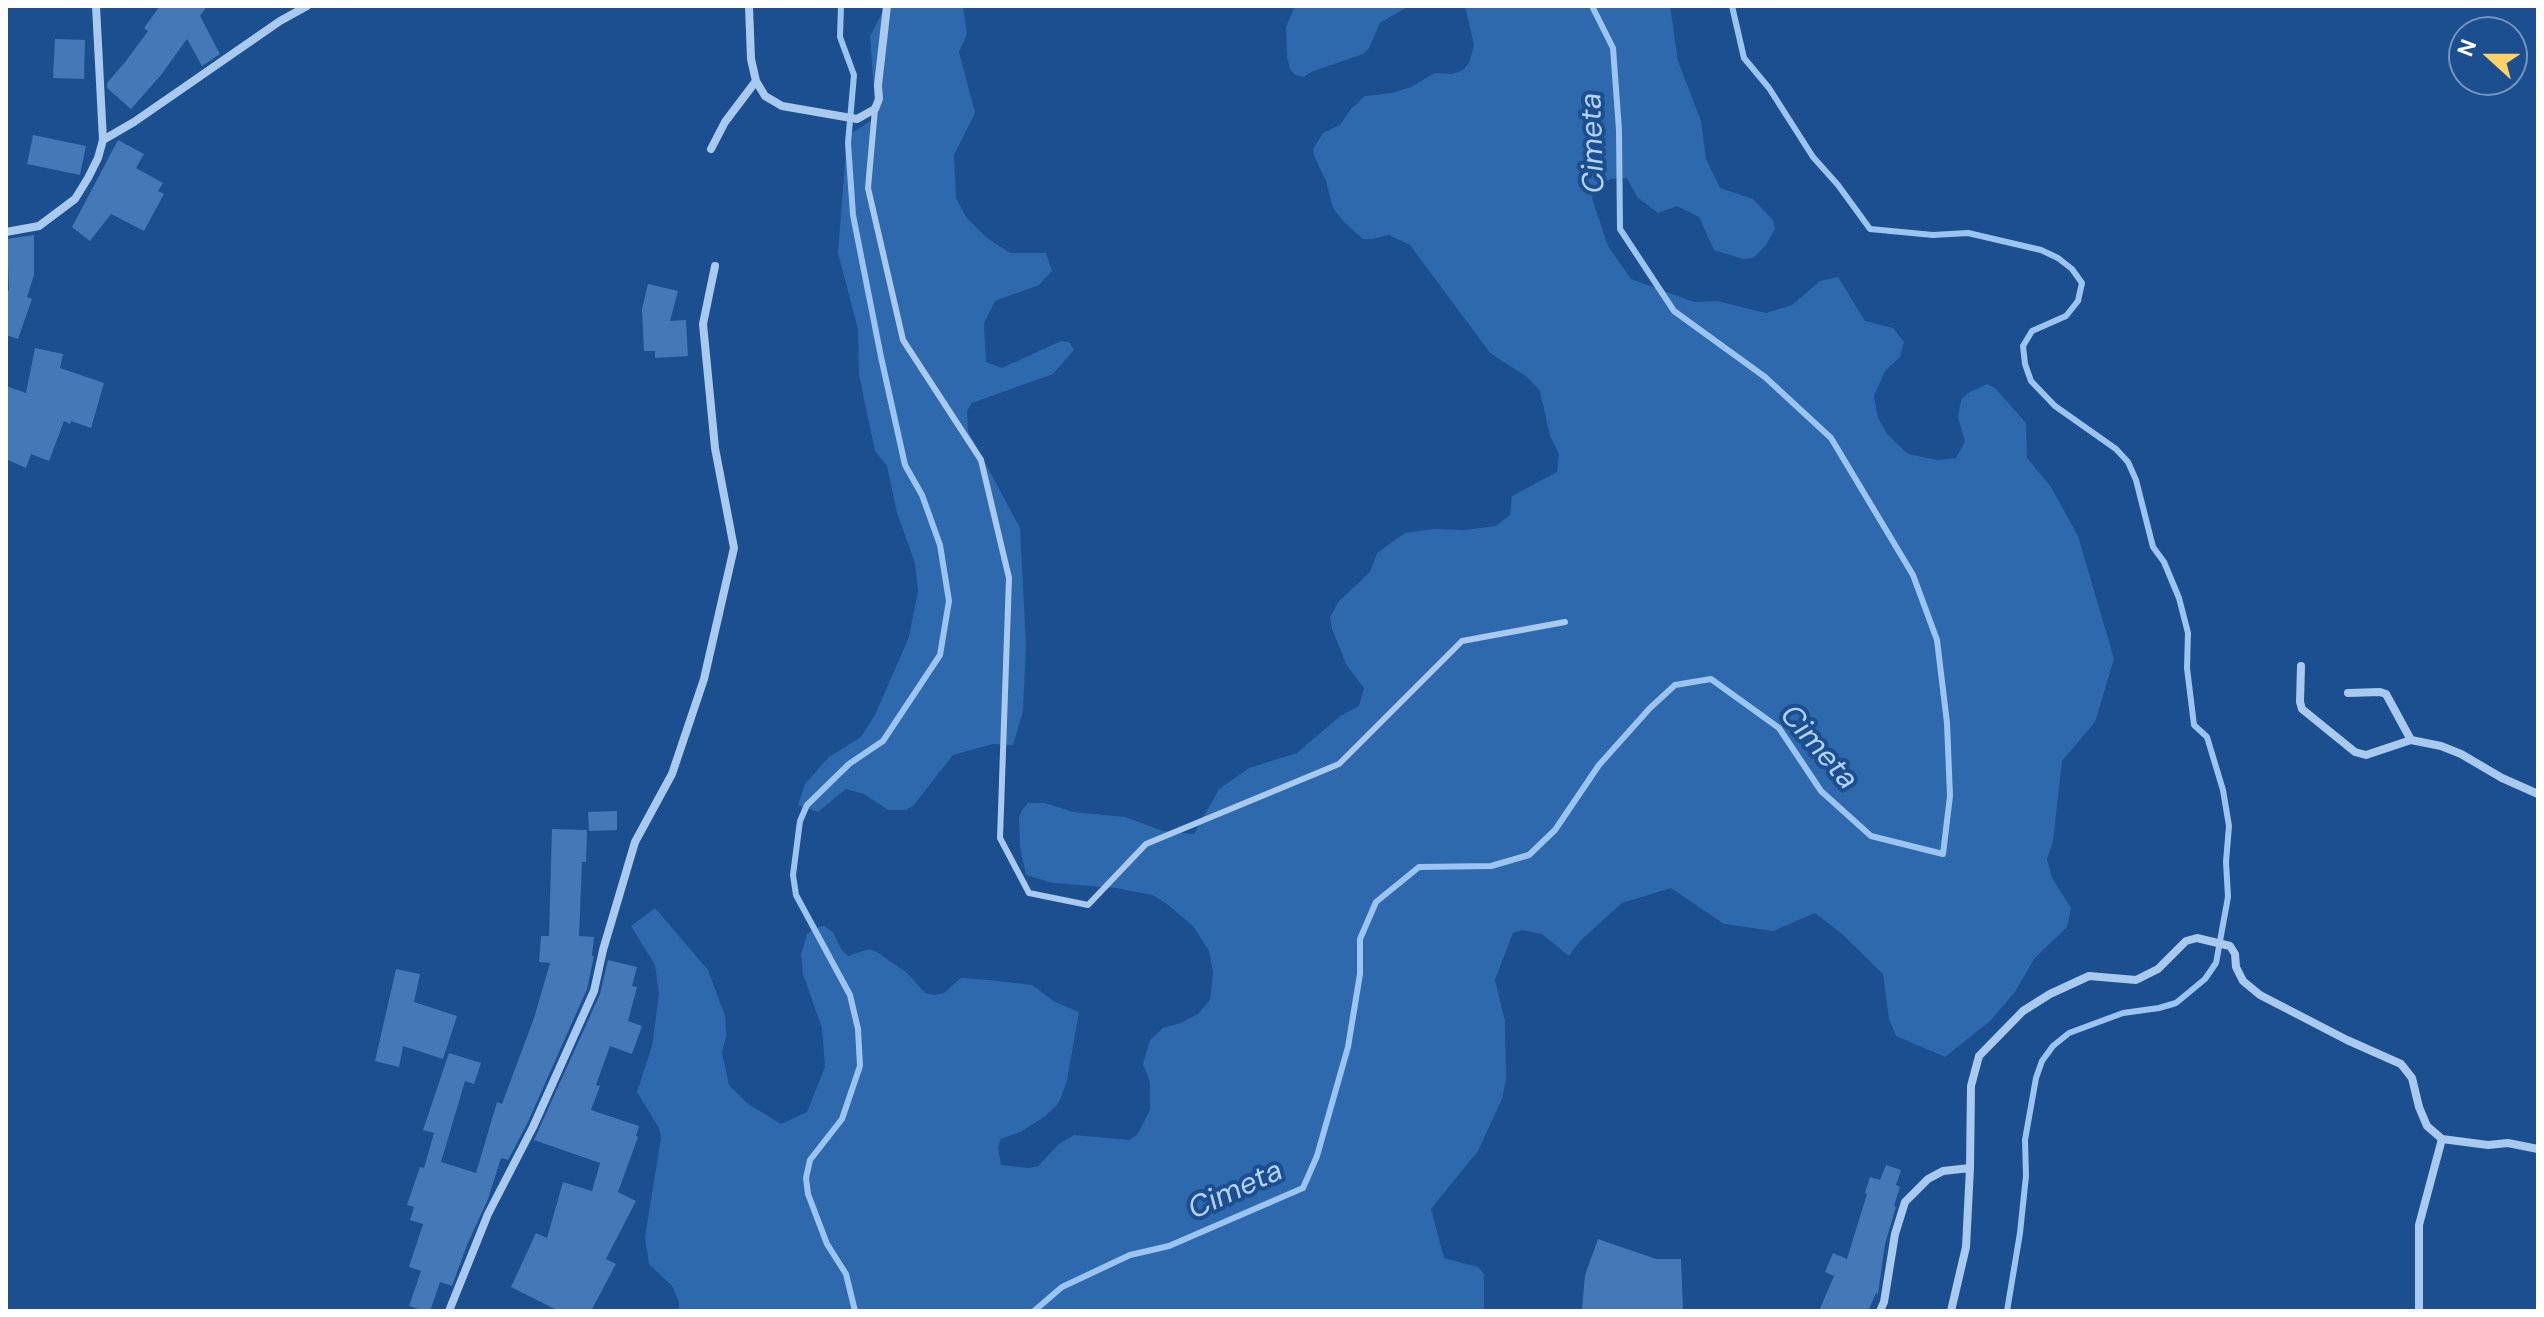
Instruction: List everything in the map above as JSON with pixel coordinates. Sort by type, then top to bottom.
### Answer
[{"type":"street","points":[[6,232],[39,226],[75,199],[98,158],[103,140],[96,6]]},
{"type":"street","points":[[103,140],[307,6]]},
{"type":"street","points":[[749,6],[751,59],[756,81],[765,96],[782,106],[857,119],[875,109],[879,99],[887,6]]},
{"type":"street","points":[[711,149],[725,122],[756,81]]},
{"type":"street","points":[[449,1311],[488,1214],[533,1127],[594,991],[635,842],[672,774],[704,679],[734,548],[715,448],[703,324],[715,266]]},
{"type":"street","points":[[2301,666],[2302,709],[2355,752],[2366,755],[2411,740],[2441,746],[2538,794]]},
{"type":"street","points":[[2348,693],[2386,694],[2411,740]]},
{"type":"street","points":[[1951,1311],[1966,1247],[1973,1074],[1979,1056],[2023,1011],[2063,988],[2089,976],[2136,980],[2158,969],[2186,941],[2197,938],[2230,946],[2243,981],[2260,995],[2401,1064],[2412,1078],[2427,1126],[2442,1139],[2488,1145],[2508,1143],[2538,1149]]},
{"type":"street","points":[[2419,1311],[2419,1225],[2442,1139]]},
{"type":"street","points":[[1880,1311],[1889,1282],[1895,1234],[1905,1202],[1935,1175],[1970,1168]]},
{"type":"lane","points":[[875,109],[868,188],[903,340],[981,460],[1009,578],[1000,838],[1029,893],[1088,905],[1146,844],[1339,764],[1462,641],[1565,622]]},
{"type":"shaded area","points":[[886,6],[963,6],[967,34],[959,52],[975,113],[954,155],[956,198],[966,217],[987,238],[1010,253],[1046,253],[1052,271],[1039,285],[995,301],[984,323],[986,362],[1002,368],[1061,341],[1069,342],[1074,350],[1053,374],[972,403],[967,411],[968,431],[1020,528],[1026,645],[1023,711],[1013,745],[993,744],[953,755],[914,805],[906,810],[888,810],[864,794],[846,789],[818,812],[798,805],[805,784],[829,757],[861,737],[875,715],[909,637],[918,591],[915,563],[897,513],[887,466],[875,451],[859,375],[858,329],[838,253],[847,136],[871,121],[875,105],[870,36]]},
{"type":"shaded area","points":[[1295,6],[1409,6],[1380,23],[1363,54],[1304,77],[1295,75],[1287,57],[1286,27]]},
{"type":"shaded area","points":[[1465,6],[1670,6],[1678,61],[1701,121],[1706,159],[1720,188],[1753,199],[1773,220],[1775,229],[1766,245],[1753,258],[1743,259],[1714,250],[1699,217],[1677,206],[1658,213],[1637,197],[1627,178],[1610,179],[1595,189],[1592,198],[1608,246],[1631,279],[1694,302],[1717,301],[1766,313],[1792,305],[1820,281],[1838,277],[1865,321],[1893,328],[1904,342],[1900,357],[1885,371],[1874,396],[1878,418],[1888,435],[1908,454],[1938,460],[1956,458],[1965,442],[1958,417],[1961,400],[1987,384],[1995,388],[2026,423],[2027,458],[2051,487],[2078,536],[2114,659],[2095,722],[2062,761],[2053,841],[2047,859],[2052,878],[2071,908],[2067,927],[2034,959],[2015,992],[1990,1021],[1945,1057],[1896,1036],[1889,1019],[1883,974],[1815,913],[1773,931],[1724,924],[1671,888],[1622,903],[1580,941],[1569,956],[1542,934],[1522,930],[1513,933],[1495,980],[1505,1021],[1506,1080],[1502,1099],[1478,1151],[1431,1209],[1444,1258],[1478,1267],[1484,1274],[1484,1311],[679,1311],[679,1302],[672,1286],[649,1264],[645,1237],[661,1138],[659,1128],[637,1092],[652,1046],[659,994],[655,965],[631,926],[655,908],[708,970],[725,1016],[726,1036],[722,1053],[729,1085],[748,1104],[781,1124],[807,1112],[825,1067],[822,1028],[803,974],[801,954],[807,934],[824,926],[833,932],[848,956],[869,949],[877,952],[907,973],[925,993],[944,993],[961,978],[1032,985],[1055,1002],[1079,1012],[1061,1098],[1043,1118],[1001,1139],[998,1147],[1001,1165],[1038,1166],[1059,1144],[1074,1135],[1129,1140],[1137,1135],[1150,1110],[1150,1082],[1143,1064],[1150,1040],[1163,1028],[1198,1014],[1210,1000],[1213,972],[1209,951],[1193,926],[1152,895],[1116,888],[1053,883],[1026,875],[1020,847],[1019,818],[1022,810],[1028,803],[1045,803],[1073,812],[1125,817],[1163,831],[1194,834],[1219,789],[1249,768],[1297,753],[1340,716],[1359,706],[1364,688],[1347,666],[1330,617],[1339,601],[1370,572],[1377,553],[1405,533],[1496,526],[1510,515],[1512,496],[1557,472],[1559,454],[1550,436],[1540,391],[1527,377],[1490,353],[1410,245],[1389,235],[1363,239],[1344,222],[1333,208],[1313,149],[1323,133],[1340,125],[1365,96],[1411,87],[1435,73],[1453,74],[1463,70],[1469,63],[1474,45]]},
{"type":"building","points":[[160,6],[207,6],[200,16],[220,54],[202,66],[187,39],[131,109],[107,88],[107,83],[148,31],[144,28]]},
{"type":"building","points":[[55,39],[85,40],[84,79],[53,78]]},
{"type":"building","points":[[33,135],[86,146],[80,175],[27,164]]},
{"type":"building","points":[[118,140],[144,154],[136,168],[163,183],[158,191],[164,194],[144,231],[111,214],[90,241],[72,227]]},
{"type":"building","points":[[34,235],[34,275],[27,297],[32,299],[18,339],[6,335],[6,290],[9,291],[7,239]]},
{"type":"building","points":[[648,284],[678,291],[670,321],[686,320],[688,356],[655,358],[655,351],[644,351],[642,309]]},
{"type":"building","points":[[35,348],[63,354],[60,368],[104,383],[91,428],[64,421],[49,461],[31,454],[26,468],[6,459],[6,386],[26,393]]},
{"type":"building","points":[[617,811],[617,830],[589,831],[588,812]]},
{"type":"building","points":[[552,829],[587,830],[586,862],[582,862],[579,936],[594,937],[594,956],[587,989],[527,1124],[508,1160],[501,1158],[488,1199],[452,1286],[440,1282],[430,1311],[424,1311],[409,1306],[421,1271],[409,1267],[423,1224],[410,1220],[414,1207],[407,1205],[420,1167],[424,1168],[434,1133],[423,1130],[449,1053],[481,1063],[474,1084],[465,1081],[441,1162],[476,1173],[497,1102],[502,1104],[534,1018],[550,963],[539,962],[541,936],[549,936]]},
{"type":"building","points":[[608,960],[637,967],[632,986],[637,987],[628,1021],[642,1026],[632,1054],[610,1046],[591,1110],[639,1126],[618,1192],[636,1201],[606,1259],[616,1264],[591,1311],[559,1311],[511,1287],[536,1233],[547,1238],[563,1182],[592,1191],[600,1163],[534,1140],[600,994]]},
{"type":"building","points":[[396,969],[420,974],[414,1002],[457,1016],[443,1059],[403,1046],[399,1067],[375,1061]]},
{"type":"building","points":[[1886,1165],[1901,1170],[1896,1185],[1900,1187],[1885,1244],[1878,1294],[1868,1311],[1819,1311],[1834,1276],[1825,1272],[1833,1253],[1847,1259],[1870,1177],[1880,1180]]},
{"type":"building","points":[[1598,1239],[1656,1259],[1681,1259],[1683,1311],[1582,1309],[1585,1275]]},
{"type":"waterway","points":[[841,6],[840,37],[854,75],[848,143],[853,215],[905,465],[922,495],[940,545],[949,601],[940,655],[883,741],[849,764],[807,805],[800,821],[793,875],[796,895],[850,995],[858,1029],[860,1066],[842,1119],[810,1160],[806,1178],[808,1194],[827,1244],[846,1274],[855,1311]]},
{"type":"waterway","name":"Cimeta","points":[[1034,1311],[1062,1287],[1130,1255],[1169,1246],[1303,1188],[1317,1156],[1348,1047],[1360,974],[1360,939],[1376,902],[1419,867],[1491,866],[1529,855],[1555,830],[1599,765],[1675,685],[1711,679],[1779,728],[1821,791],[1871,836],[1943,854],[1950,796],[1947,723],[1937,640],[1913,575],[1831,438],[1765,377],[1674,311],[1620,229],[1619,130],[1613,48],[1592,6]]},
{"type":"waterway","points":[[1732,6],[1744,58],[1769,88],[1813,157],[1870,229],[1933,235],[1968,233],[2041,250],[2072,269],[2082,283],[2078,301],[2066,316],[2032,331],[2023,346],[2025,364],[2031,381],[2055,406],[2116,449],[2128,462],[2136,480],[2153,547],[2164,562],[2179,598],[2188,633],[2187,668],[2194,725],[2207,737],[2223,790],[2229,826],[2226,862],[2228,897],[2216,963],[2205,979],[2176,1003],[2123,1013],[2069,1033],[2053,1046],[2042,1061],[2025,1140],[2026,1176],[2007,1311]]}]
